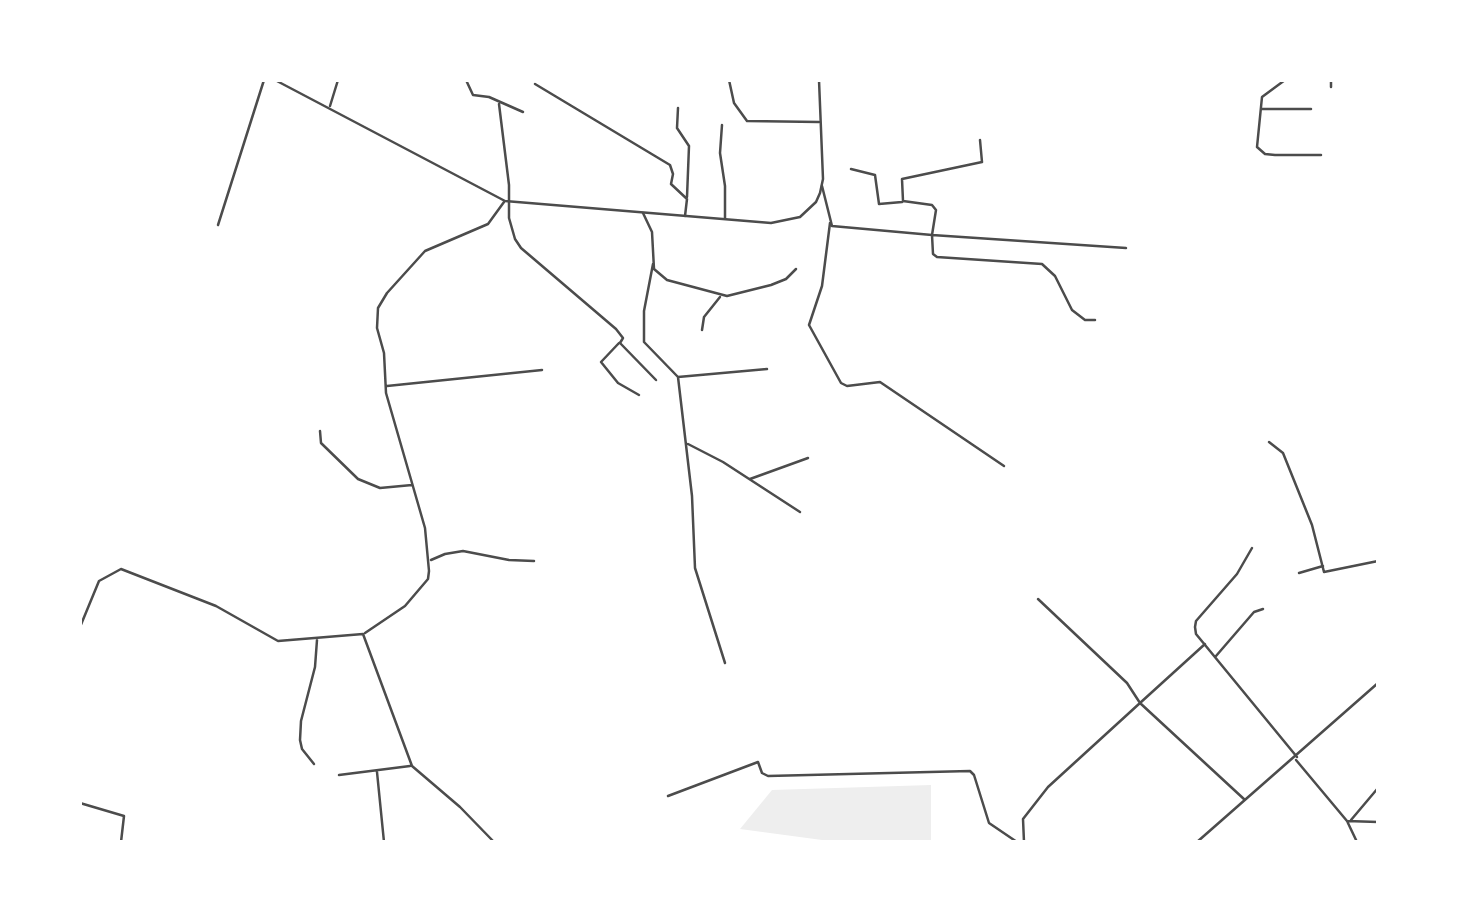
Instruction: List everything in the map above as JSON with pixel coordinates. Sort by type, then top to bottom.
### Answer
[{"type":"street","points":[[218,225],[264,80]]},
{"type":"street","points":[[275,80],[507,202],[771,222],[800,217],[816,202],[822,185]]},
{"type":"street","points":[[330,108],[338,80]]},
{"type":"street","points":[[466,80],[473,95],[489,97],[523,112]]},
{"type":"street","points":[[729,80],[734,103],[747,121],[820,122]]},
{"type":"street","points":[[819,80],[822,185],[830,223],[822,286],[809,324],[842,386],[880,382],[1004,466]]},
{"type":"street","points":[[1286,80],[1267,91],[1256,142],[1261,152],[1275,155],[1321,155]]},
{"type":"street","points":[[1331,80],[1332,87]]},
{"type":"street","points":[[535,84],[670,164],[671,184],[687,199]]},
{"type":"street","points":[[499,104],[512,233],[522,248],[616,329],[623,338],[600,362],[618,382],[639,395]]},
{"type":"street","points":[[678,108],[677,128],[690,153],[685,216]]},
{"type":"street","points":[[1260,110],[1311,109]]},
{"type":"street","points":[[722,125],[724,220]]},
{"type":"street","points":[[903,201],[902,179],[982,162],[980,140]]},
{"type":"street","points":[[852,169],[875,175],[879,204],[903,201],[934,207],[933,254],[937,257],[1042,264],[1055,276],[1072,310],[1085,320],[1094,320]]},
{"type":"street","points":[[80,628],[99,581],[120,569],[216,606],[278,641],[363,634],[405,606],[428,579],[429,561],[414,484],[390,411],[377,317],[387,294],[425,252],[488,224],[507,202]]},
{"type":"street","points":[[642,212],[652,232],[653,264],[644,311],[644,342],[678,377],[695,568],[725,663]]},
{"type":"street","points":[[830,223],[835,228],[858,226],[1126,248]]},
{"type":"street","points":[[653,264],[664,279],[722,295],[771,285],[786,279],[796,269]]},
{"type":"street","points":[[702,330],[704,317],[722,295]]},
{"type":"street","points":[[620,343],[656,380]]},
{"type":"street","points":[[678,377],[767,369]]},
{"type":"street","points":[[386,386],[542,370]]},
{"type":"street","points":[[320,430],[320,443],[358,479],[380,488],[414,484]]},
{"type":"street","points":[[1269,442],[1283,453],[1324,572],[1378,561]]},
{"type":"street","points":[[686,443],[800,512]]},
{"type":"street","points":[[749,480],[808,458]]},
{"type":"street","points":[[1252,548],[1237,574],[1196,622],[1196,634],[1349,820],[1358,842]]},
{"type":"street","points":[[429,561],[454,551],[534,560]]},
{"type":"street","points":[[1299,573],[1324,566]]},
{"type":"street","points":[[1038,599],[1245,802]]},
{"type":"street","points":[[1216,656],[1254,612],[1263,609]]},
{"type":"street","points":[[363,634],[412,766],[494,842]]},
{"type":"street","points":[[314,764],[300,740],[317,639]]},
{"type":"street","points":[[1024,842],[1026,813],[1059,776],[1205,644]]},
{"type":"street","points":[[1197,842],[1378,683]]},
{"type":"street","points":[[668,796],[758,762],[768,776],[970,771],[989,823],[1017,842]]},
{"type":"street","points":[[339,775],[412,766]]},
{"type":"street","points":[[376,770],[384,842]]},
{"type":"street","points":[[1349,820],[1378,788]]},
{"type":"street","points":[[80,804],[124,816],[121,842]]},
{"type":"street","points":[[1349,820],[1378,822]]},
{"type":"shaded area","points":[[931,785],[931,842],[837,842],[740,829],[772,790]]}]
